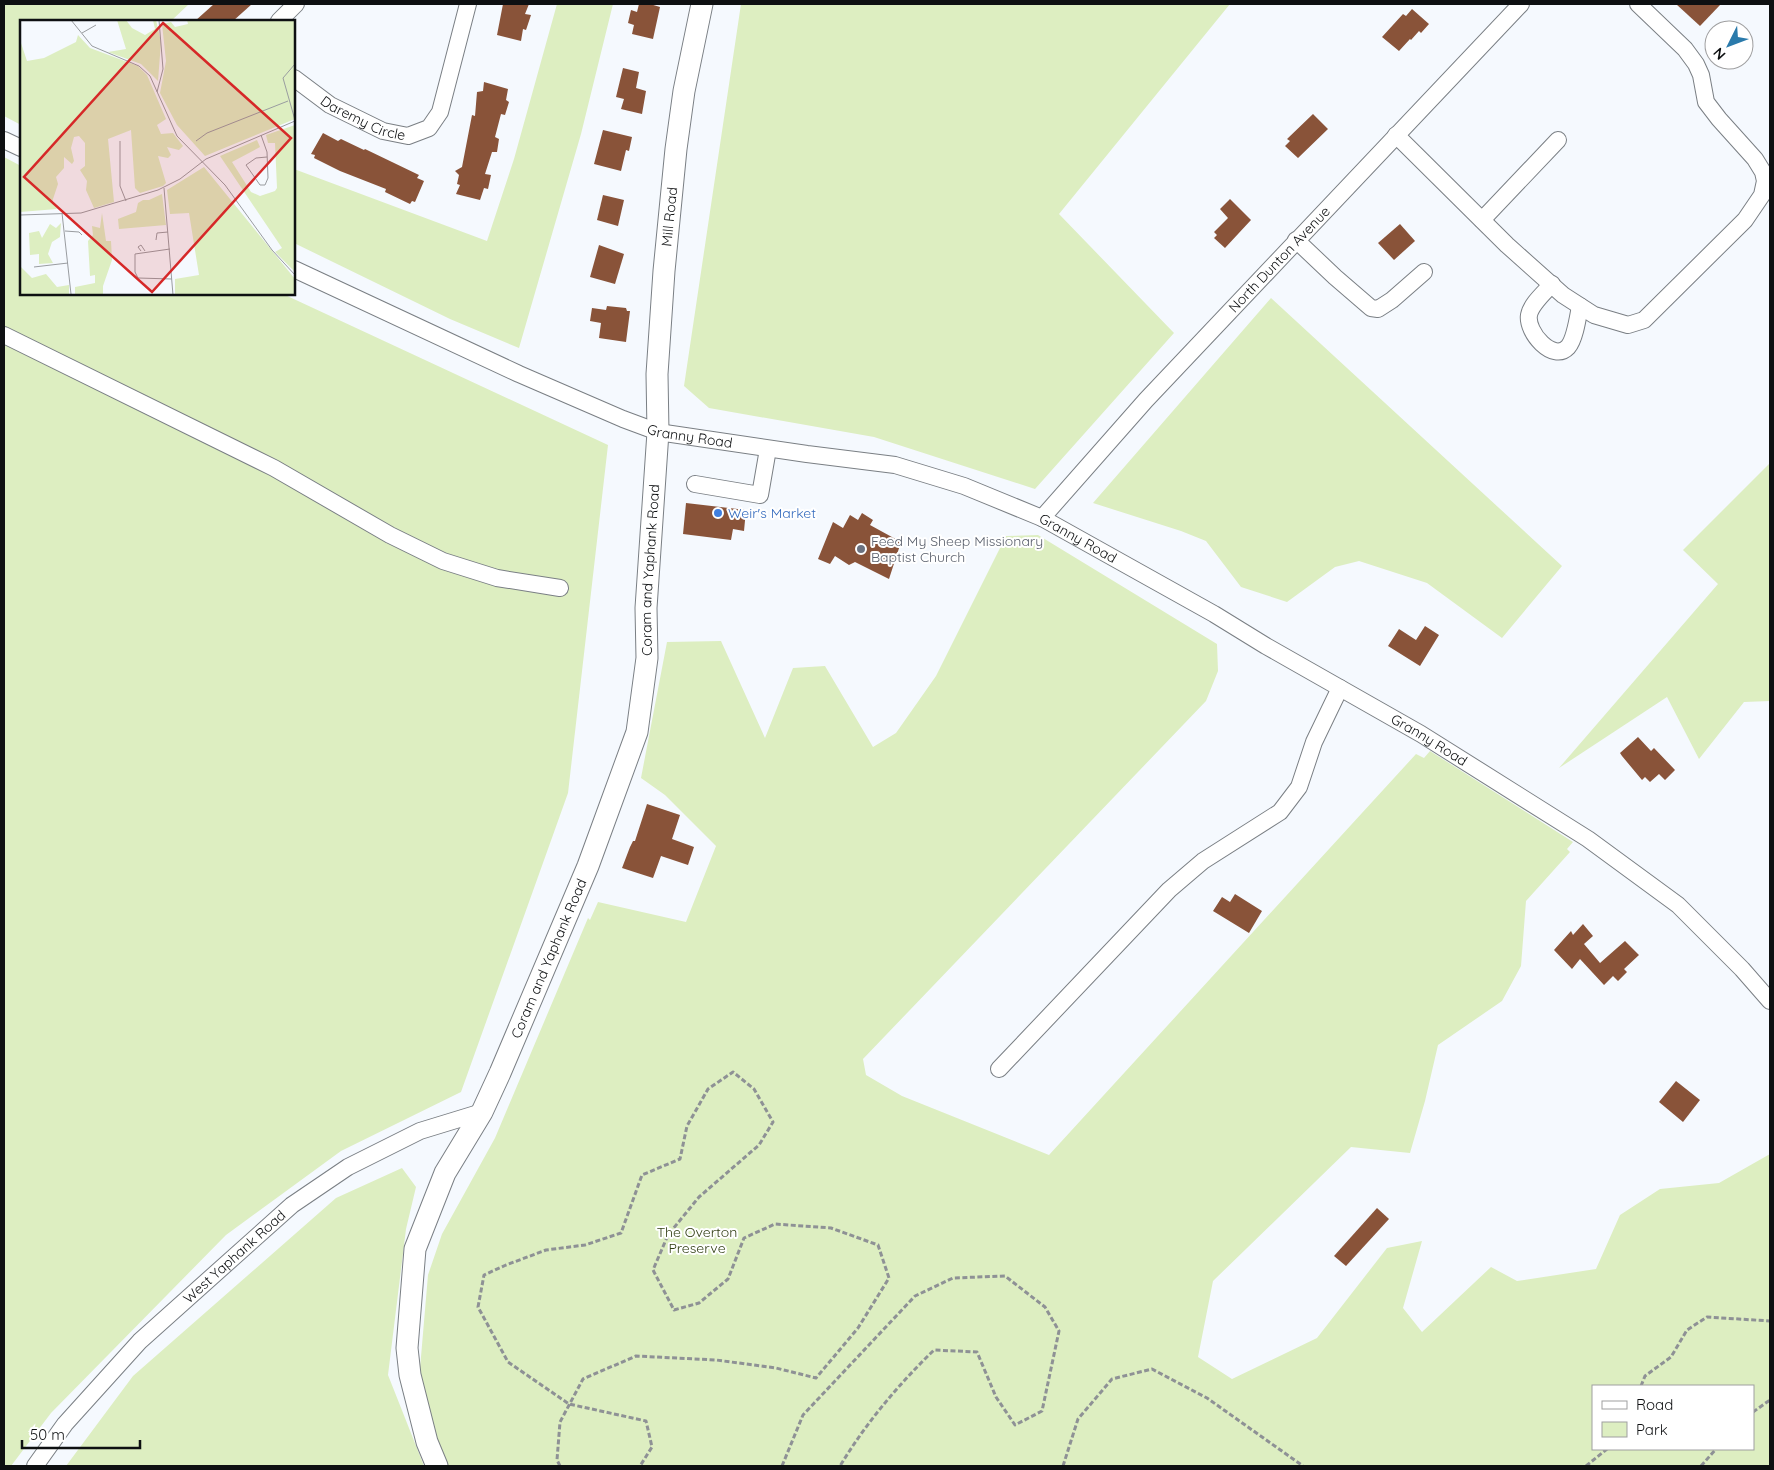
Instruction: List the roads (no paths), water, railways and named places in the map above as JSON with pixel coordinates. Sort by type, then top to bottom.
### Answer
[{"type":"main road","name":"Mill Road","points":[[658,432],[657,374],[664,271],[676,149],[684,91],[702,4]]},
{"type":"main road","name":"Coram and Yaphank Road","points":[[437,1466],[427,1442],[410,1374],[407,1348],[415,1249],[445,1173],[482,1112],[576,896],[637,732],[647,658],[646,608],[658,432]]},
{"type":"street","points":[[280,20],[296,4]]},
{"type":"street","name":"Daremy Circle","points":[[295,79],[330,105],[383,132],[408,136],[429,128],[440,112],[468,4]]},
{"type":"street","name":"North Dunton Avenue","points":[[1042,518],[1146,400],[1521,4]]},
{"type":"street","points":[[1396,135],[1482,220],[1552,284],[1580,306],[1594,315],[1628,325],[1644,320],[1746,220],[1762,195],[1766,181],[1755,159],[1706,102],[1701,75],[1696,64],[1685,50],[1638,4]]},
{"type":"street","points":[[4,140],[20,148]]},
{"type":"street","points":[[1482,220],[1558,140]]},
{"type":"street","points":[[1296,240],[1370,308],[1378,309],[1392,300],[1424,272]]},
{"type":"street","name":"Granny Road","points":[[295,268],[519,374],[658,432],[895,465],[964,486],[1042,518],[1214,614],[1266,646],[1421,734],[1588,839],[1678,905],[1742,969],[1770,1002]]},
{"type":"street","points":[[1552,284],[1533,306],[1528,316],[1531,329],[1540,343],[1551,351],[1563,351],[1569,346],[1580,306]]},
{"type":"street","points":[[4,335],[274,468],[390,535],[443,561],[498,578],[560,588]]},
{"type":"street","points":[[695,484],[760,494],[768,448]]},
{"type":"street","points":[[999,1069],[1169,890],[1203,860],[1280,812],[1298,787],[1314,742],[1340,688]]},
{"type":"street","name":"West Yaphank Road","points":[[34,1466],[65,1424],[140,1341],[292,1205],[348,1167],[420,1131],[482,1112]]},
{"type":"place","name":"Weir's Market","points":[[718,513]]},
{"type":"place","name":"Feed My Sheep Missionary Baptist Church","points":[[861,549]]},
{"type":"park label","name":"The Overton Preserve","points":[[697,1240]]}]
